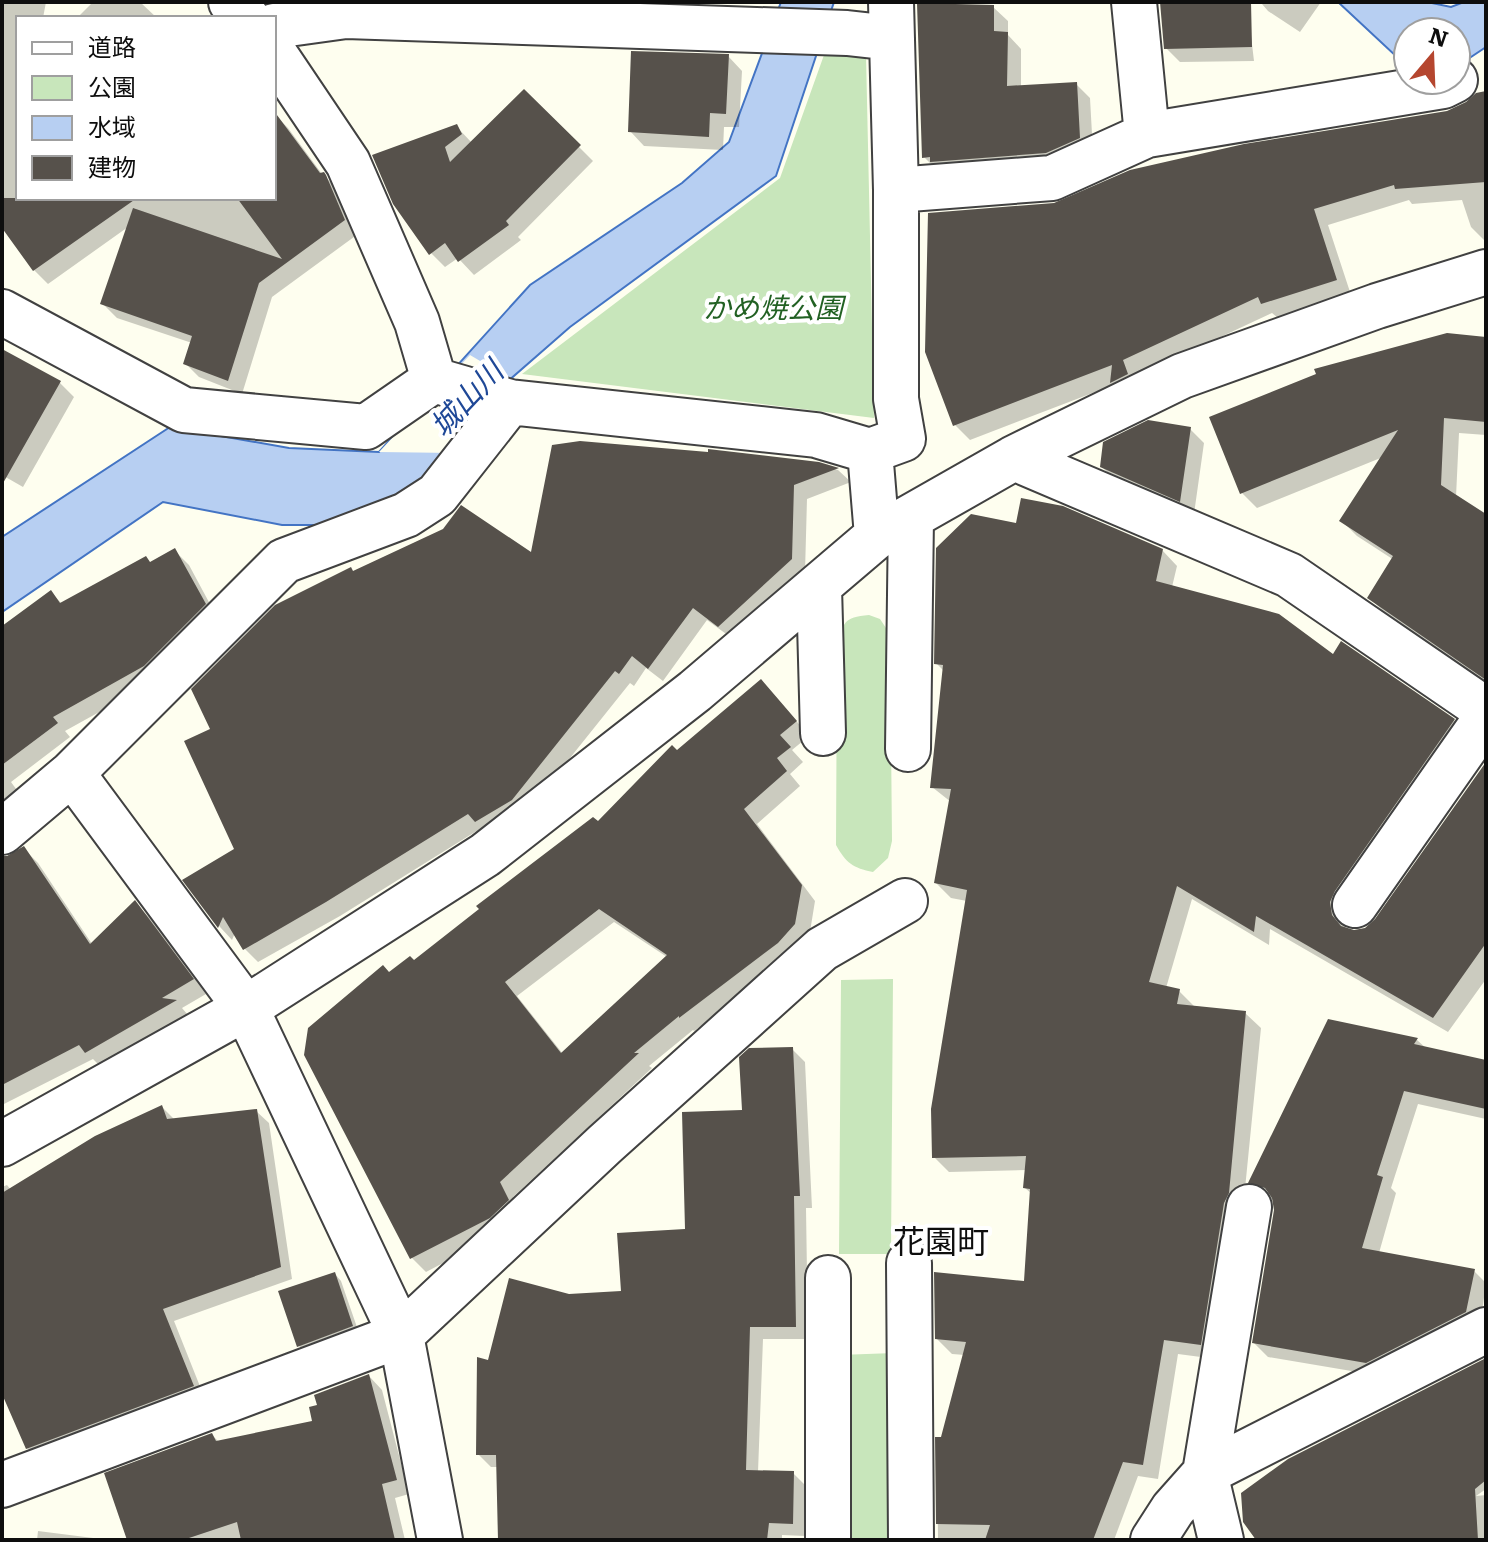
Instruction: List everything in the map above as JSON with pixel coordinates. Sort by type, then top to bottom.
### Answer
[{"type":"street","points":[[1134,2],[1147,135]]},
{"type":"street","points":[[2,312],[184,410],[366,427],[437,381],[508,401],[816,435],[870,451],[903,439],[896,399],[892,20],[847,33],[346,16],[276,26]]},
{"type":"street","points":[[276,56],[348,163],[417,322],[437,381]]},
{"type":"street","points":[[896,190],[1052,178],[1147,135],[1392,94]]},
{"type":"street","points":[[2,1144],[246,1008],[485,855],[695,691],[894,526],[1014,458],[1182,376],[1377,306],[1486,272]]},
{"type":"street","points":[[2,832],[72,773],[284,561],[406,515],[437,495],[508,401]]},
{"type":"street","points":[[870,451],[894,526],[908,749]]},
{"type":"street","points":[[1014,458],[1289,575],[1486,710]]},
{"type":"street","points":[[819,587],[823,733]]},
{"type":"street","points":[[1355,905],[1486,718]]},
{"type":"street","points":[[72,773],[246,1008],[401,1335],[440,1540]]},
{"type":"street","points":[[2,1485],[401,1335],[605,1144],[822,949],[905,901]]},
{"type":"street","points":[[1221,1540],[1205,1473],[1249,1207]]},
{"type":"street","points":[[909,1263],[911,1540]]},
{"type":"street","points":[[828,1278],[828,1540]]},
{"type":"street","points":[[1153,1540],[1173,1509],[1205,1473],[1486,1330]]},
{"type":"green space","name":"かめ焼公園","points":[[824,55],[866,55],[874,418],[522,374],[780,178]]},
{"type":"green space","points":[[869,615],[880,619],[890,634],[892,841],[888,858],[873,872],[851,864],[836,845],[837,647],[841,632],[849,620]]},
{"type":"green space","points":[[893,979],[891,1254],[839,1254],[841,980]]},
{"type":"green space","points":[[894,1353],[895,1540],[840,1540],[839,1355]]},
{"type":"water","name":"城山川","points":[[781,2],[834,2],[776,176],[570,327],[507,382],[402,505],[342,525],[282,525],[163,502],[2,612],[2,537],[170,427],[289,448],[379,452],[530,285],[682,183],[729,142]]},
{"type":"water","points":[[1338,2],[1427,2],[1451,7],[1464,2],[1486,2],[1486,47],[1472,56],[1472,16],[1392,16],[1392,52]]},
{"type":"pier","points":[[470,355],[514,381],[454,453],[379,452]]},
{"type":"building","points":[[1160,2],[1251,2],[1252,47],[1164,49]]},
{"type":"building","points":[[917,3],[994,5],[994,31],[1008,32],[1007,86],[1077,82],[1080,138],[1046,153],[930,162],[930,157],[922,158]]},
{"type":"building","points":[[631,51],[729,54],[726,114],[710,113],[709,137],[628,132]]},
{"type":"building","points":[[524,89],[581,145],[506,221],[509,225],[458,262],[445,243],[429,255],[393,204],[372,155],[457,124],[462,134],[445,147],[450,162]]},
{"type":"building","points":[[1486,91],[1486,182],[1395,189],[1394,185],[1314,209],[1337,280],[1261,304],[1258,297],[1123,360],[1128,374],[1110,383],[1112,365],[953,426],[925,352],[928,213],[1054,203],[1130,170],[1244,144],[1447,111],[1476,93]]},
{"type":"building","points":[[276,114],[320,173],[326,175],[345,220],[259,283],[228,381],[183,364],[192,336],[100,304],[133,208],[282,259],[238,200],[276,200]]},
{"type":"building","points":[[2,198],[134,200],[33,271],[2,228]]},
{"type":"building","points":[[1447,333],[1486,337],[1486,422],[1444,418],[1441,485],[1486,514],[1486,680],[1367,598],[1393,556],[1339,521],[1398,430],[1240,494],[1209,417],[1316,374],[1314,369]]},
{"type":"building","points":[[2,349],[61,381],[2,485]]},
{"type":"building","points":[[1148,420],[1191,427],[1180,502],[1100,467],[1103,442]]},
{"type":"building","points":[[580,441],[708,452],[708,449],[819,462],[839,468],[794,485],[792,559],[718,627],[693,608],[648,669],[632,656],[619,674],[615,671],[512,800],[475,822],[468,814],[243,950],[223,917],[218,928],[182,880],[234,849],[184,741],[210,729],[191,689],[275,605],[351,567],[353,571],[443,529],[461,505],[531,552],[552,445]]},
{"type":"building","points":[[1021,498],[1063,506],[1163,549],[1156,581],[1279,614],[1333,654],[1341,641],[1455,719],[1335,891],[1330,902],[1332,915],[1341,926],[1354,930],[1365,928],[1375,919],[1486,762],[1486,943],[1433,1018],[1256,916],[1254,932],[1177,886],[1149,982],[1180,989],[1177,1004],[1246,1011],[1229,1193],[1224,1203],[1201,1345],[1164,1340],[1143,1465],[1123,1462],[1093,1540],[985,1540],[990,1525],[936,1524],[935,1437],[941,1437],[966,1342],[935,1339],[934,1272],[1024,1281],[1030,1189],[1023,1188],[1026,1156],[932,1158],[931,1109],[967,890],[934,883],[951,789],[930,788],[943,665],[934,664],[936,548],[971,514],[1016,523]]},
{"type":"building","points":[[175,548],[206,604],[144,666],[53,717],[58,723],[2,765],[2,626],[51,590],[60,603],[146,556],[150,562]]},
{"type":"building","points":[[761,679],[797,721],[780,735],[791,747],[777,758],[787,771],[744,809],[802,885],[795,924],[778,943],[634,1053],[639,1053],[500,1182],[509,1200],[490,1218],[410,1259],[304,1055],[308,1028],[383,965],[389,972],[410,956],[414,960],[479,909],[476,906],[593,817],[598,821],[672,745],[677,750]],"holes":[[[599,909],[667,955],[561,1053],[505,982]]]},
{"type":"building","points":[[24,846],[90,944],[135,900],[194,979],[162,998],[177,1000],[85,1053],[79,1045],[2,1085],[2,856]]},
{"type":"building","points":[[1328,1019],[1418,1038],[1414,1044],[1486,1060],[1486,1109],[1404,1091],[1377,1175],[1383,1177],[1362,1248],[1475,1269],[1466,1312],[1366,1363],[1252,1343],[1274,1210],[1272,1198],[1265,1188],[1248,1183]]},
{"type":"building","points":[[793,1047],[800,1196],[794,1196],[796,1327],[750,1327],[746,1470],[794,1471],[793,1524],[769,1523],[767,1540],[498,1540],[496,1455],[476,1455],[477,1357],[488,1360],[509,1278],[569,1294],[621,1291],[617,1233],[685,1229],[682,1112],[742,1110],[739,1057],[749,1048]]},
{"type":"building","points":[[162,1105],[167,1119],[257,1109],[281,1267],[163,1309],[194,1386],[26,1449],[2,1394],[2,1193],[95,1136]]},
{"type":"building","points":[[335,1272],[353,1326],[297,1347],[278,1291]]},
{"type":"building","points":[[1486,1358],[1486,1480],[1475,1489],[1478,1540],[1256,1540],[1243,1522],[1241,1493],[1288,1459]]},
{"type":"building","points":[[369,1374],[397,1480],[382,1484],[395,1540],[241,1540],[237,1522],[183,1540],[127,1540],[104,1473],[212,1433],[216,1441],[312,1421],[309,1407],[317,1405],[314,1395]]},
{"type":"district","name":"花園町","points":[[941,1239]]}]
